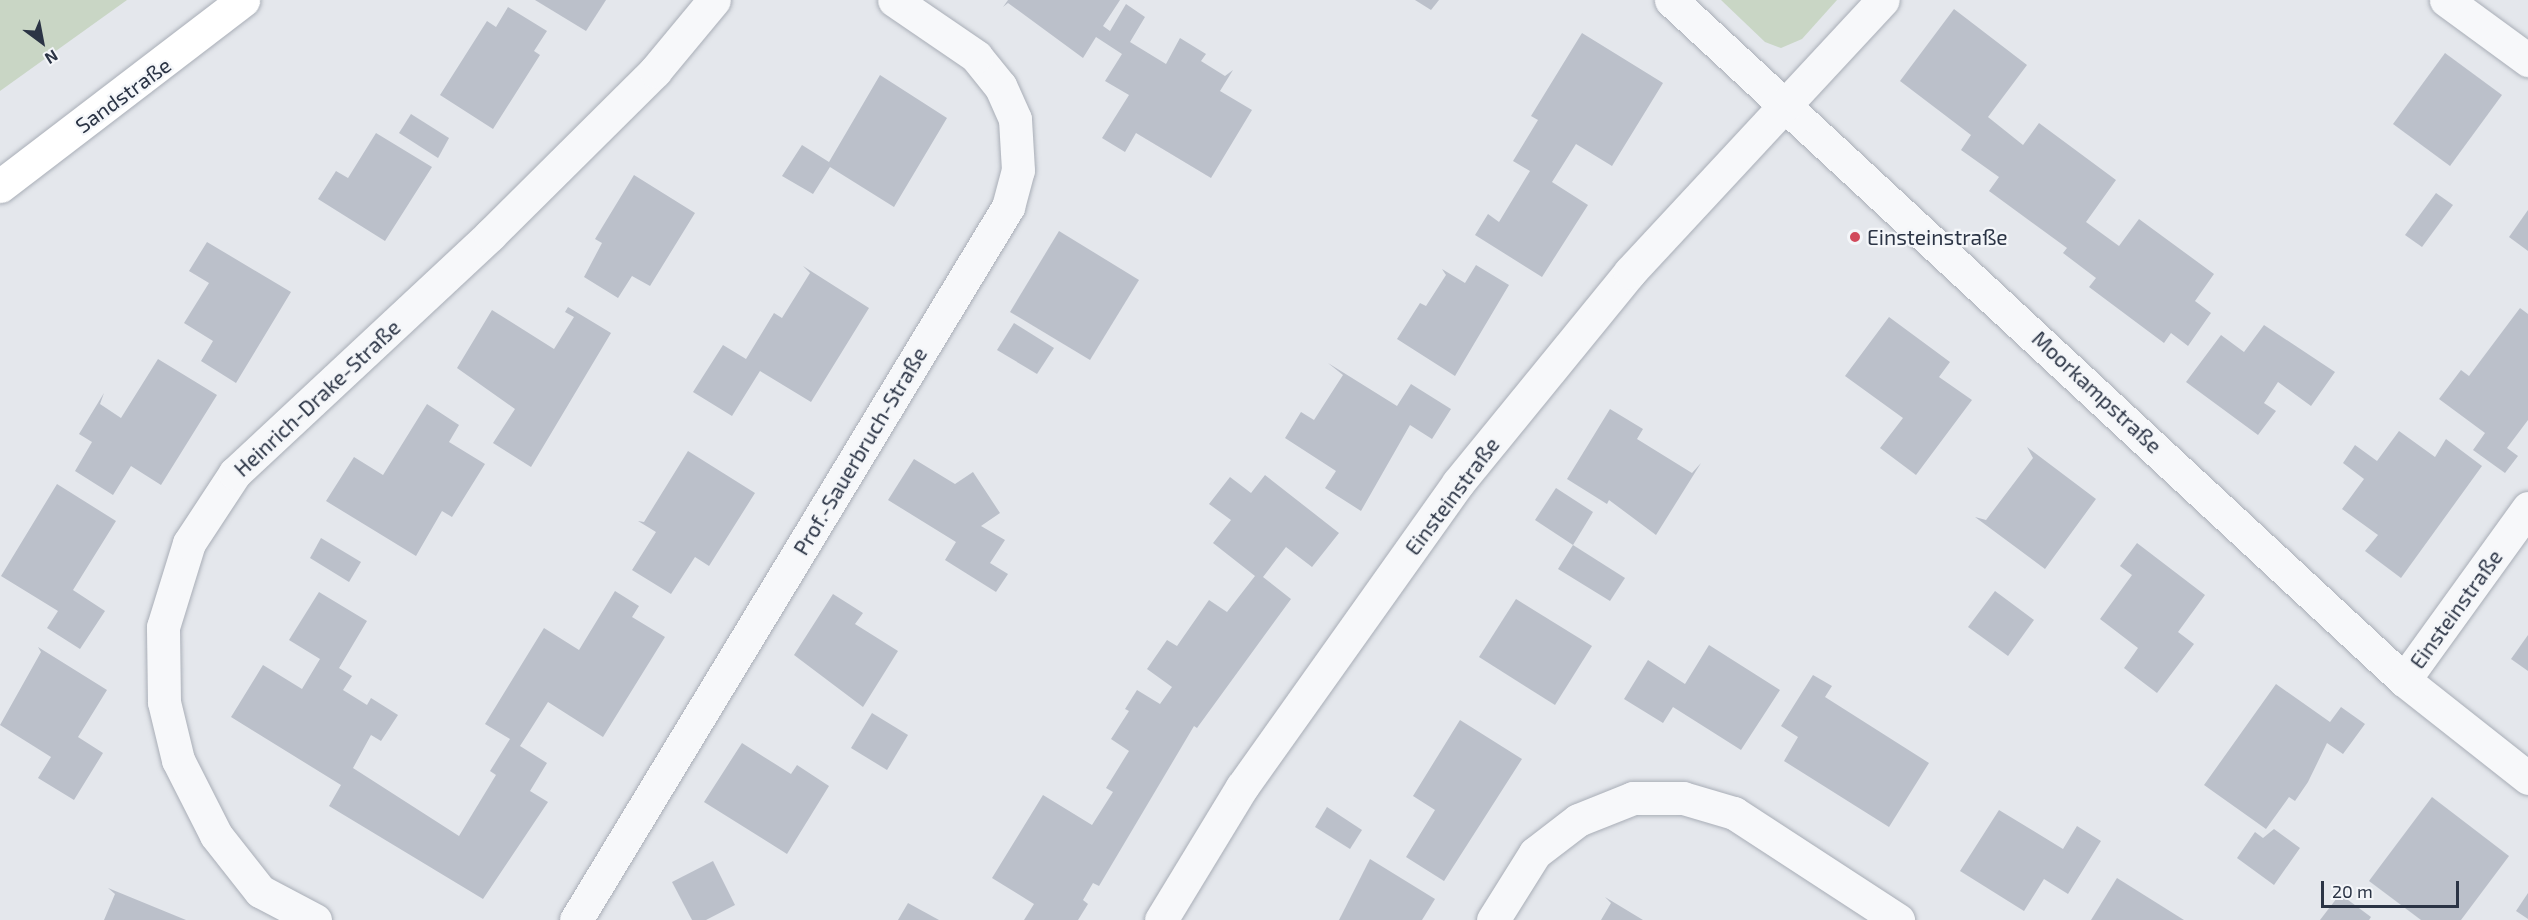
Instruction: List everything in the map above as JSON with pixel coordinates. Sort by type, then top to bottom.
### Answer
[{"type":"main road","name":"Sandstraße","points":[[0,186],[243,0]]},
{"type":"street","name":"Heinrich-Drake-Straße","points":[[315,920],[260,891],[216,835],[178,760],[164,702],[163,627],[189,543],[235,473],[490,235],[655,71],[714,0]]},
{"type":"street","name":"Prof.-Sauerbruch-Straße","points":[[576,920],[1008,207],[1018,170],[1016,129],[1000,86],[976,56],[894,0]]},
{"type":"street","name":"Moorkampstraße","points":[[1671,0],[1787,104],[2404,680],[2528,778]]},
{"type":"street","name":"Einsteinstraße","points":[[1161,920],[1242,787],[1458,483],[1630,272],[1883,0]]},
{"type":"street","points":[[2446,0],[2528,60]]},
{"type":"street","name":"Einsteinstraße","points":[[2404,680],[2528,508]]},
{"type":"street","points":[[1493,920],[1534,853],[1578,820],[1633,798],[1683,798],[1734,813],[1898,920]]},
{"type":"green space","points":[[0,0],[127,0],[0,91]]},
{"type":"green space","points":[[1721,0],[1837,0],[1802,39],[1781,48],[1765,42]]},
{"type":"building","points":[[535,0],[606,0],[586,31]]},
{"type":"building","points":[[1008,0],[1120,0],[1103,26],[1110,31],[1126,4],[1145,17],[1130,42],[1166,64],[1180,38],[1206,54],[1201,61],[1225,76],[1233,70],[1220,91],[1252,110],[1211,178],[1136,133],[1125,152],[1102,138],[1129,95],[1105,81],[1122,54],[1096,37],[1083,58],[1008,3],[1003,7]]},
{"type":"building","points":[[1415,0],[1439,0],[1431,10]]},
{"type":"building","points":[[508,7],[547,31],[534,51],[540,55],[493,129],[440,95],[487,21],[496,27]]},
{"type":"building","points":[[1954,9],[2027,65],[1988,117],[2023,145],[2039,123],[2116,180],[2086,222],[2119,246],[2139,219],[2214,274],[2195,301],[2211,313],[2188,346],[2171,333],[2164,343],[2089,287],[2096,278],[2063,253],[2067,248],[1989,191],[1999,177],[1961,150],[1971,135],[1900,81]]},
{"type":"building","points":[[1582,33],[1663,83],[1612,166],[1576,144],[1552,182],[1588,205],[1542,277],[1475,235],[1488,214],[1499,222],[1530,171],[1513,161],[1538,120],[1531,116]]},
{"type":"building","points":[[2445,53],[2502,95],[2450,166],[2393,124]]},
{"type":"building","points":[[880,75],[947,118],[894,207],[830,167],[813,194],[782,176],[802,145],[829,162]]},
{"type":"building","points":[[411,114],[449,138],[438,158],[399,133]]},
{"type":"building","points":[[376,133],[432,167],[385,241],[318,199],[336,171],[348,178]]},
{"type":"building","points":[[634,175],[695,213],[650,286],[632,276],[618,298],[584,277],[602,243],[595,239]]},
{"type":"building","points":[[2436,193],[2453,205],[2422,247],[2405,235]]},
{"type":"building","points":[[2528,210],[2528,251],[2509,237]]},
{"type":"building","points":[[1059,231],[1139,280],[1090,360],[1010,312]]},
{"type":"building","points":[[207,242],[291,292],[236,383],[201,361],[213,341],[184,323],[209,283],[189,271]]},
{"type":"building","points":[[1476,265],[1509,285],[1455,376],[1397,339],[1420,303],[1426,306],[1446,275],[1442,269],[1465,283]]},
{"type":"building","points":[[803,266],[869,308],[811,402],[760,371],[732,416],[693,392],[723,345],[746,359],[774,313],[782,318],[810,273]]},
{"type":"building","points":[[568,307],[611,333],[531,467],[493,443],[515,409],[457,368],[492,310],[554,349],[574,317],[565,312]]},
{"type":"building","points":[[2520,308],[2528,314],[2528,420],[2507,448],[2518,456],[2505,473],[2473,450],[2485,433],[2439,399],[2461,370],[2469,376]]},
{"type":"building","points":[[1889,317],[1950,362],[1939,377],[1972,400],[1916,475],[1880,448],[1903,418],[1845,376]]},
{"type":"building","points":[[1014,323],[1054,348],[1037,374],[997,350]]},
{"type":"building","points":[[2264,325],[2335,372],[2311,406],[2278,382],[2264,403],[2276,411],[2258,435],[2186,382],[2221,335],[2244,352]]},
{"type":"building","points":[[158,359],[217,395],[161,485],[131,466],[113,495],[75,471],[92,442],[79,434],[104,393],[100,404],[121,418]]},
{"type":"building","points":[[1328,363],[1397,406],[1411,384],[1451,409],[1432,439],[1410,425],[1361,511],[1325,488],[1336,471],[1285,438],[1301,412],[1314,420],[1343,375]]},
{"type":"building","points":[[427,404],[459,425],[449,442],[485,464],[452,517],[442,511],[416,556],[326,501],[354,457],[383,475]]},
{"type":"building","points":[[1610,409],[1643,429],[1637,439],[1692,473],[1701,463],[1656,535],[1609,500],[1607,504],[1567,479]]},
{"type":"building","points":[[2399,431],[2435,457],[2446,439],[2482,466],[2401,578],[2365,551],[2378,535],[2342,509],[2364,479],[2343,463],[2355,445],[2377,461]]},
{"type":"building","points":[[2027,447],[2096,499],[2045,569],[1975,517],[1986,520],[2033,458]]},
{"type":"building","points":[[688,451],[755,493],[709,566],[695,557],[671,594],[632,570],[656,532],[638,521],[644,522]]},
{"type":"building","points":[[914,459],[955,484],[973,472],[1000,513],[981,526],[1005,540],[990,563],[1008,574],[996,592],[945,560],[956,542],[888,500]]},
{"type":"building","points":[[1265,475],[1339,533],[1312,567],[1286,547],[1263,577],[1291,599],[1197,728],[1194,726],[1099,886],[1093,883],[1083,900],[1088,904],[1078,920],[1024,920],[1034,904],[992,878],[1043,795],[1092,825],[1113,792],[1106,788],[1129,751],[1111,739],[1129,711],[1125,709],[1137,690],[1160,704],[1172,687],[1147,669],[1167,640],[1177,646],[1209,600],[1227,612],[1255,576],[1213,543],[1231,520],[1209,504],[1230,477],[1251,493]]},
{"type":"building","points":[[57,484],[116,521],[73,590],[105,611],[80,649],[47,628],[58,611],[1,576]]},
{"type":"building","points":[[1556,488],[1593,512],[1573,545],[1535,520]]},
{"type":"building","points":[[321,538],[361,562],[349,582],[310,558]]},
{"type":"building","points":[[2137,543],[2205,595],[2178,632],[2194,644],[2157,693],[2124,668],[2138,648],[2100,619],[2132,575],[2120,566]]},
{"type":"building","points":[[1573,545],[1625,578],[1610,601],[1558,569]]},
{"type":"building","points":[[615,591],[639,606],[632,617],[665,637],[603,737],[548,702],[520,746],[547,763],[530,791],[548,802],[483,899],[329,806],[341,785],[231,717],[263,665],[302,689],[320,659],[289,640],[319,592],[367,621],[339,668],[352,676],[343,690],[367,705],[371,698],[398,715],[381,741],[371,735],[353,768],[459,836],[496,775],[490,771],[510,739],[485,724],[544,628],[579,650]]},
{"type":"building","points":[[1995,591],[2034,620],[2008,656],[1968,627]]},
{"type":"building","points":[[833,594],[863,613],[855,624],[898,651],[863,707],[794,655]]},
{"type":"building","points":[[1516,599],[1592,646],[1555,705],[1479,657]]},
{"type":"building","points":[[2528,635],[2528,671],[2511,659]]},
{"type":"building","points":[[1709,645],[1780,690],[1741,750],[1673,707],[1663,723],[1624,699],[1648,660],[1685,684]]},
{"type":"building","points":[[38,647],[107,690],[78,737],[103,753],[74,800],[38,778],[51,757],[0,725],[41,652]]},
{"type":"building","points":[[1813,675],[1832,686],[1825,697],[1929,763],[1889,827],[1784,761],[1798,737],[1781,726]]},
{"type":"building","points":[[2276,684],[2330,722],[2341,707],[2365,724],[2343,754],[2327,743],[2308,782],[2295,801],[2289,797],[2266,829],[2204,785]]},
{"type":"building","points":[[872,713],[908,735],[887,770],[851,748]]},
{"type":"building","points":[[1460,720],[1522,759],[1444,881],[1406,857],[1435,810],[1413,796]]},
{"type":"building","points":[[742,743],[791,774],[797,765],[829,786],[787,854],[704,802]]},
{"type":"building","points":[[2432,797],[2509,856],[2461,920],[2421,920],[2369,881]]},
{"type":"building","points":[[1327,807],[1362,830],[1350,849],[1315,827]]},
{"type":"building","points":[[1999,810],[2063,849],[2077,826],[2101,841],[2068,894],[2044,879],[2024,911],[1960,871]]},
{"type":"building","points":[[2274,829],[2300,848],[2274,885],[2237,858],[2255,832],[2263,838]]},
{"type":"building","points":[[1370,859],[1435,899],[1422,920],[1339,920]]},
{"type":"building","points":[[713,861],[735,905],[706,920],[692,920],[672,882]]},
{"type":"building","points":[[2117,878],[2184,920],[2091,920]]},
{"type":"building","points":[[108,888],[186,920],[104,920],[115,894]]},
{"type":"building","points":[[2528,893],[2528,919],[2516,911]]},
{"type":"building","points":[[2340,894],[2371,917],[2369,920],[2320,920]]},
{"type":"building","points":[[1605,897],[1643,920],[1601,920],[1611,903]]},
{"type":"building","points":[[908,903],[939,920],[898,920]]},
{"type":"place","name":"Einsteinstraße","points":[[1855,237]]}]
